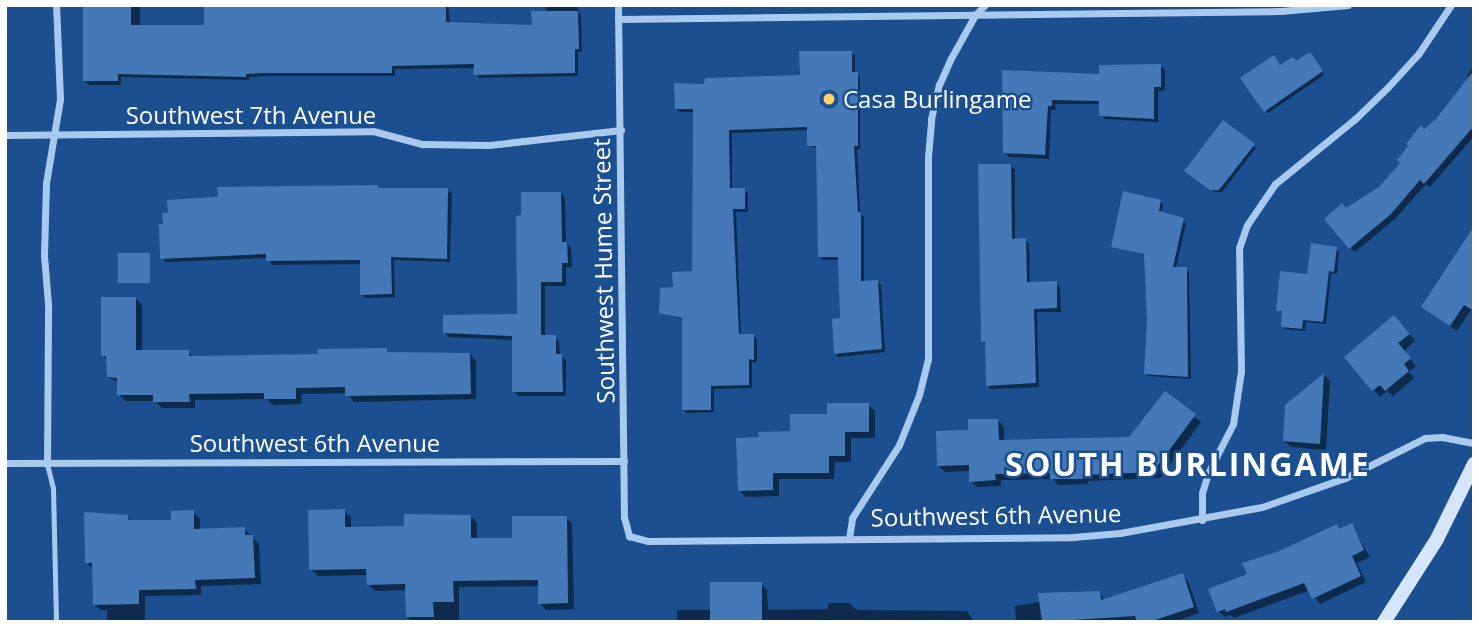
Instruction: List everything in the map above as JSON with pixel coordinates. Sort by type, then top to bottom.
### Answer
[{"type":"main road","points":[[1384,622],[1437,539],[1474,464]]},
{"type":"street","points":[[47,464],[49,341],[44,255],[47,183],[60,99],[56,5]]},
{"type":"street","name":"Southwest Hume Street","points":[[618,5],[624,517],[629,536]]},
{"type":"street","points":[[849,538],[852,518],[909,425],[928,358],[928,157],[932,119],[939,85],[975,15],[985,5]]},
{"type":"street","points":[[618,19],[1281,11],[1348,5]]},
{"type":"street","points":[[1202,520],[1202,493],[1208,473],[1233,424],[1241,371],[1238,248],[1247,225],[1275,184],[1355,119],[1388,87],[1419,53],[1451,5]]},
{"type":"street","name":"Southwest 7th Avenue","points":[[5,135],[373,131],[422,144],[489,145],[621,130]]},
{"type":"street","name":"Southwest 6th Avenue","points":[[629,536],[648,541],[1073,537],[1156,529],[1262,507],[1345,478],[1424,438],[1442,437],[1474,443]]},
{"type":"street","name":"Southwest 6th Avenue","points":[[5,463],[624,461]]},
{"type":"lane","points":[[47,464],[53,488],[56,622]]},
{"type":"building","points":[[83,5],[131,5],[131,25],[204,25],[204,5],[446,5],[446,22],[532,25],[531,11],[578,11],[579,49],[575,49],[575,73],[473,75],[474,64],[392,66],[392,73],[262,73],[246,74],[246,77],[118,74],[118,81],[83,81]]},
{"type":"building","points":[[799,51],[852,51],[852,72],[858,72],[858,146],[854,146],[858,212],[861,212],[861,281],[878,280],[882,349],[834,354],[832,319],[840,318],[838,257],[818,257],[816,146],[807,146],[807,127],[729,130],[730,188],[745,188],[745,209],[733,209],[739,334],[754,334],[754,360],[749,359],[749,385],[711,386],[711,410],[682,410],[682,318],[659,313],[660,288],[673,287],[672,272],[692,271],[693,109],[675,109],[674,83],[704,84],[705,78],[800,75]]},
{"type":"building","points":[[1310,52],[1323,71],[1264,112],[1240,78],[1274,55],[1280,65],[1293,57],[1296,61]]},
{"type":"building","points":[[1161,64],[1161,87],[1154,87],[1154,119],[1099,116],[1099,101],[1052,100],[1052,106],[1048,106],[1045,155],[1003,153],[1002,70],[1099,74],[1099,65]]},
{"type":"building","points":[[1474,70],[1474,126],[1424,184],[1420,180],[1391,214],[1349,249],[1324,219],[1342,203],[1346,208],[1379,187],[1400,163],[1397,160],[1421,125],[1424,129],[1436,119]]},
{"type":"building","points":[[1223,120],[1255,144],[1219,190],[1210,190],[1184,171]]},
{"type":"building","points":[[978,164],[1011,164],[1012,239],[1026,238],[1027,282],[1057,281],[1057,308],[1034,309],[1036,383],[986,386],[985,342],[981,342]]},
{"type":"building","points":[[378,185],[378,188],[448,188],[447,259],[391,257],[392,294],[360,295],[360,260],[266,261],[266,254],[160,259],[159,224],[163,224],[162,213],[168,213],[167,200],[218,196],[217,187]]},
{"type":"building","points":[[1123,191],[1161,200],[1159,211],[1184,218],[1173,267],[1187,267],[1188,377],[1144,374],[1147,319],[1144,254],[1111,247]]},
{"type":"building","points":[[521,192],[561,192],[562,242],[567,242],[568,263],[562,263],[562,282],[541,282],[541,335],[556,335],[556,354],[562,354],[563,392],[512,392],[512,336],[443,333],[443,315],[517,314],[516,216],[521,215]]},
{"type":"building","points":[[1474,226],[1474,311],[1464,305],[1450,326],[1421,307]]},
{"type":"building","points":[[1311,243],[1337,247],[1334,272],[1329,271],[1323,322],[1303,320],[1302,329],[1281,327],[1282,311],[1276,311],[1280,271],[1307,274]]},
{"type":"building","points":[[118,253],[150,253],[150,283],[118,283]]},
{"type":"building","points":[[101,297],[136,297],[136,350],[189,350],[189,356],[318,354],[318,349],[387,348],[387,352],[470,353],[471,394],[345,396],[345,387],[296,388],[296,399],[264,399],[264,393],[189,394],[190,402],[153,402],[153,395],[117,395],[117,378],[107,377],[106,356],[101,356]]},
{"type":"building","points":[[1394,315],[1410,334],[1398,343],[1411,358],[1404,364],[1409,371],[1385,391],[1380,385],[1372,391],[1344,357]]},
{"type":"building","points":[[1324,373],[1320,444],[1283,441],[1285,405]]},
{"type":"building","points":[[1165,391],[1196,414],[1153,472],[1082,475],[1083,479],[1050,479],[1050,473],[995,474],[996,480],[969,482],[969,465],[937,466],[936,431],[968,430],[968,419],[998,419],[999,440],[1129,437]]},
{"type":"building","points":[[827,403],[869,403],[869,432],[845,432],[845,456],[829,456],[829,473],[773,473],[773,490],[738,491],[736,438],[759,437],[758,432],[790,431],[790,414],[827,414]]},
{"type":"building","points":[[345,509],[345,527],[404,526],[404,514],[471,515],[471,538],[512,538],[512,516],[567,516],[568,603],[538,604],[538,580],[453,581],[454,602],[433,602],[434,617],[406,617],[405,584],[367,585],[366,569],[309,570],[308,510]]},
{"type":"building","points":[[194,510],[194,529],[245,527],[245,535],[253,535],[255,578],[195,580],[196,589],[139,590],[139,604],[93,605],[92,563],[85,563],[84,512],[128,515],[128,520],[171,520],[171,511]]},
{"type":"building","points":[[1352,523],[1364,550],[1352,556],[1361,576],[1312,599],[1304,583],[1226,612],[1225,609],[1217,612],[1208,589],[1247,574],[1242,563],[1277,552],[1337,524],[1339,529]]},
{"type":"building","points":[[1183,573],[1194,607],[1149,622],[1137,622],[1135,616],[1042,622],[1038,593],[1100,591],[1101,600]]},
{"type":"building","points":[[710,582],[762,582],[762,622],[710,622]]},
{"type":"place","name":"Casa Burlingame","points":[[829,99]]},
{"type":"district","name":"SOUTH BURLINGAME","points":[[1188,464]]}]
